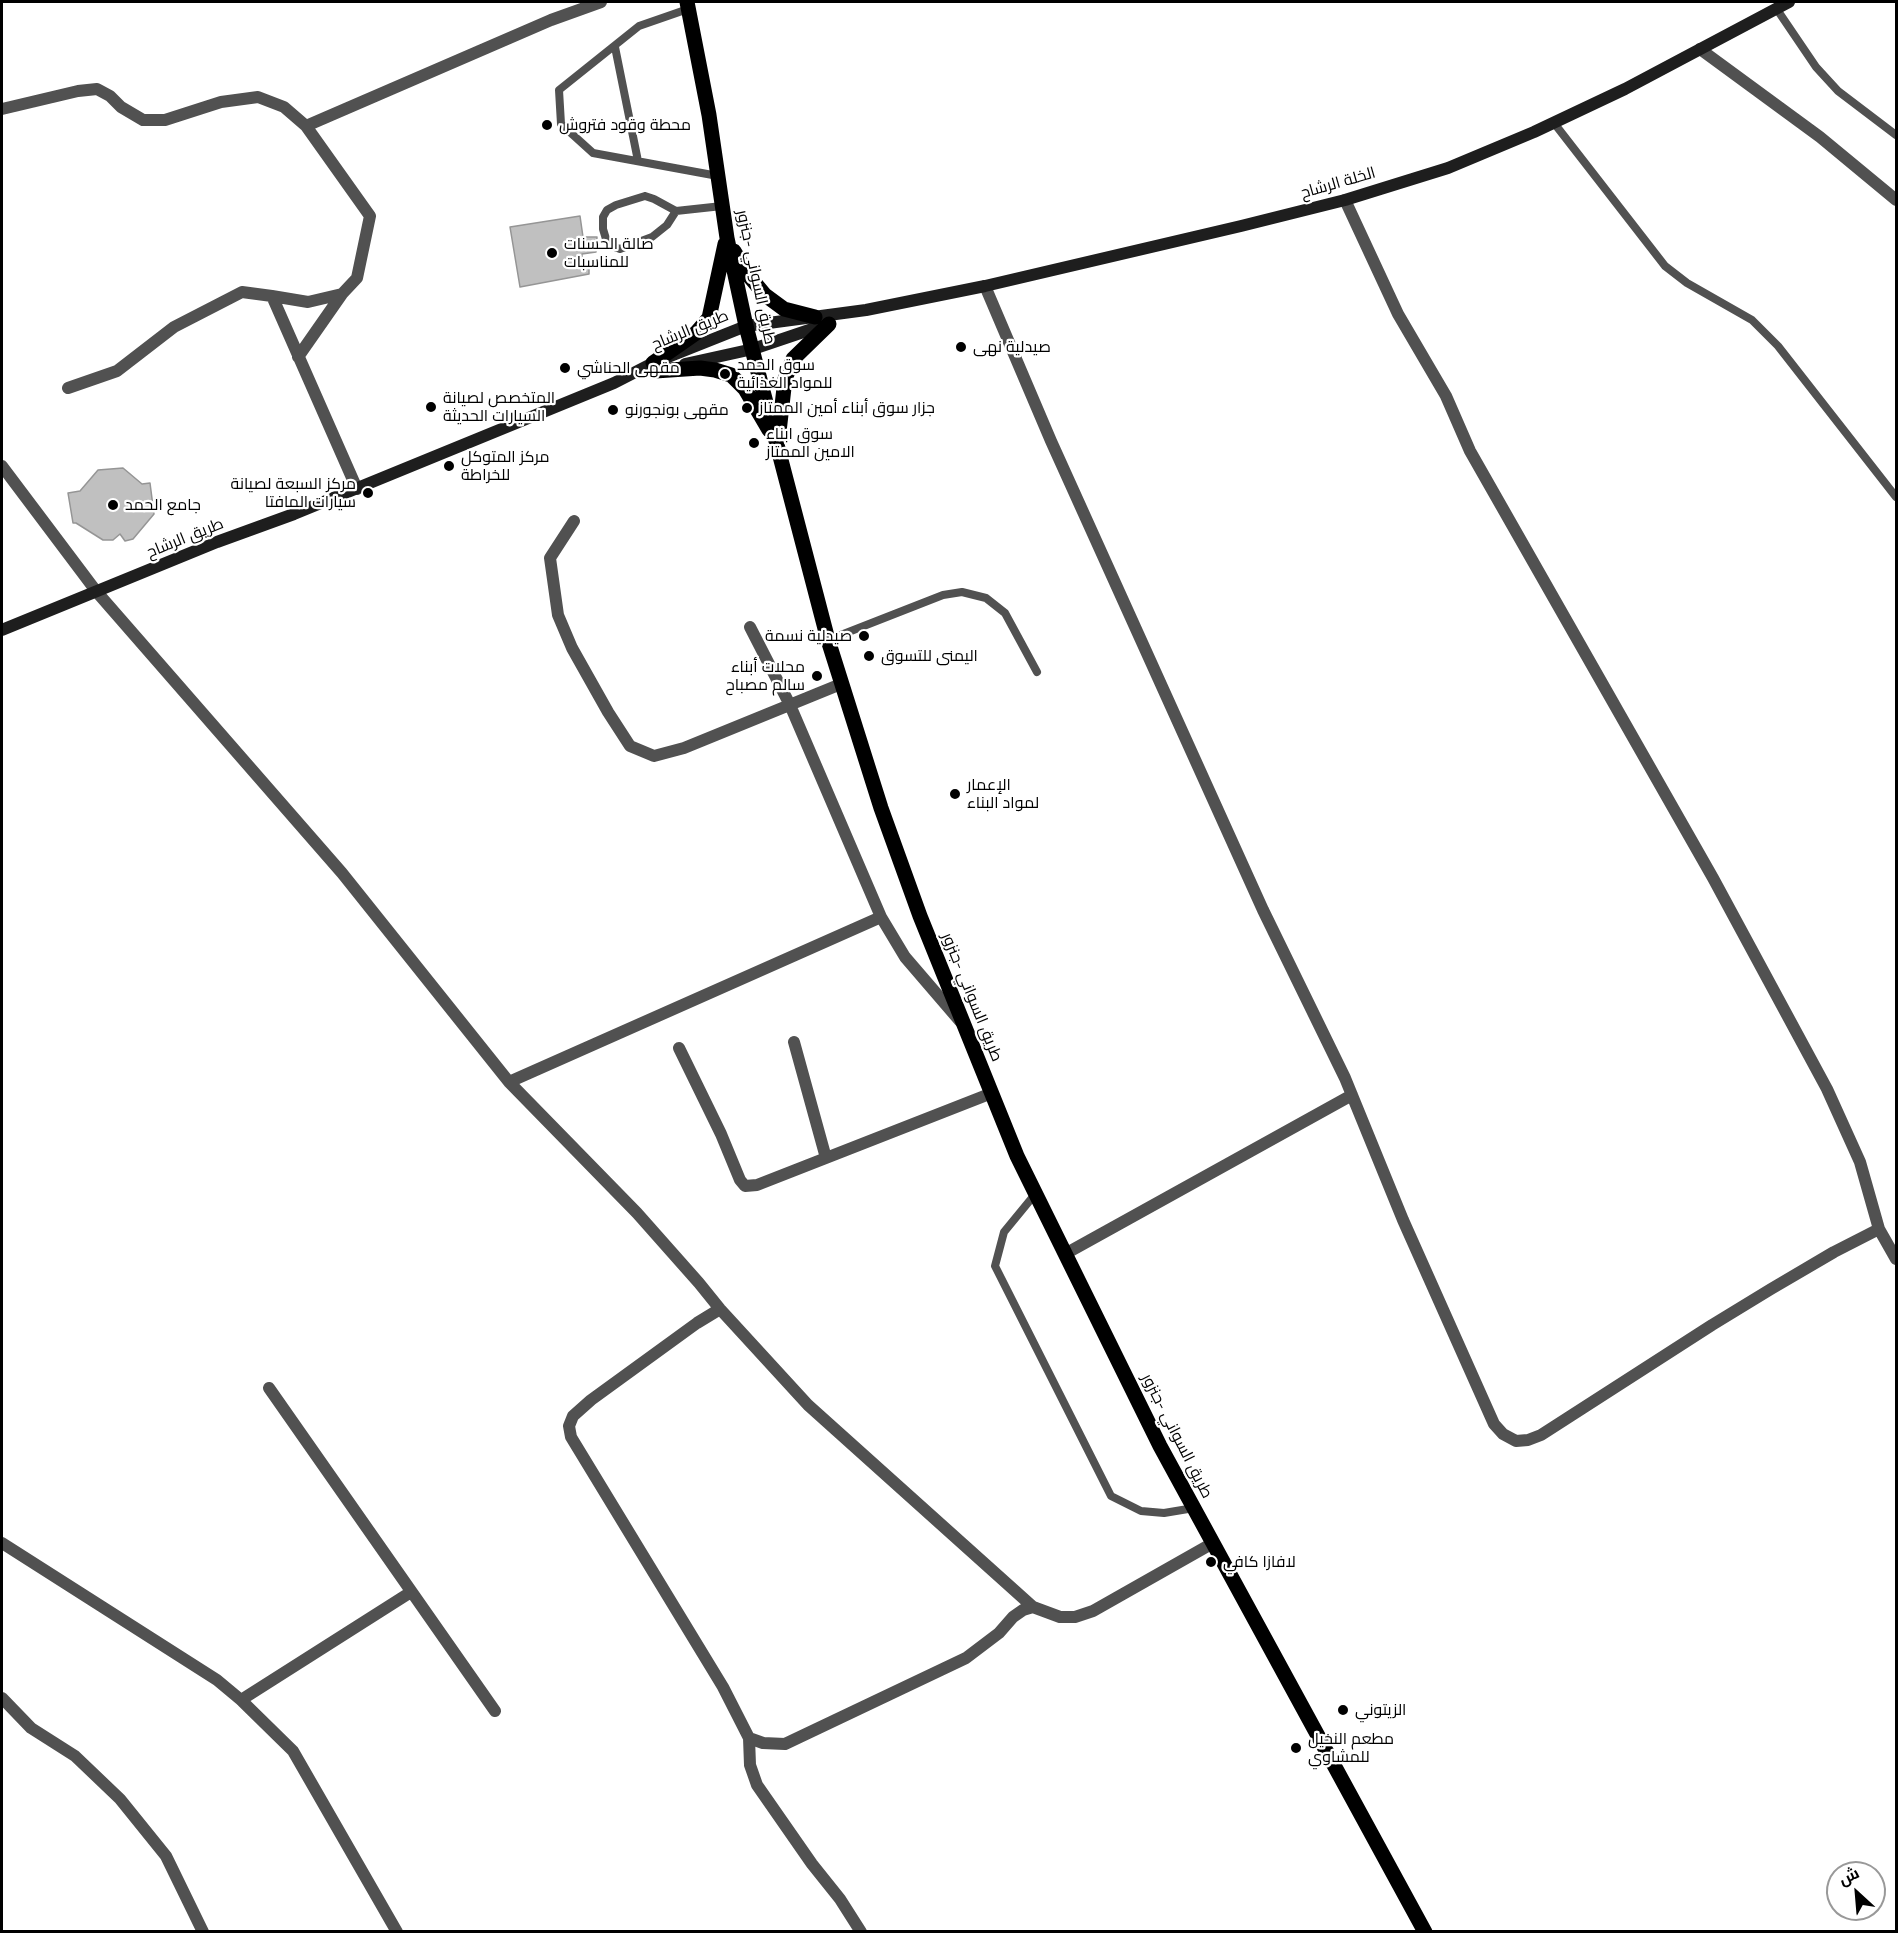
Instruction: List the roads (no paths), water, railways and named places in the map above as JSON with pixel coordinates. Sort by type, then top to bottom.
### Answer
[{"type":"main road","name":"الخلة الرشاح","points":[[753,349],[822,320],[985,286],[1241,226],[1345,200],[1448,168],[1554,123],[1625,89],[1789,2]]},
{"type":"main road","name":"طريق السواني -جنزور","points":[[687,5],[709,115],[727,238],[746,326],[828,640],[893,841],[920,916],[1017,1156],[1160,1446],[1425,1932]]},
{"type":"main road","points":[[727,238],[749,276],[765,295],[784,309],[822,320],[793,359],[785,379],[779,420],[780,450]]},
{"type":"main road","points":[[654,367],[696,333],[709,318],[727,238]]},
{"type":"main road","name":"الخلة الرشاح","points":[[746,326],[822,320]]},
{"type":"main road","name":"طريق الرشاح","points":[[2,630],[357,489],[654,367],[746,326]]},
{"type":"main road","name":"طريق الرشاح","points":[[654,367],[753,349]]},
{"type":"main road","points":[[654,367],[700,368],[731,375],[745,389],[780,450]]},
{"type":"street","points":[[306,126],[551,20],[601,2]]},
{"type":"street","points":[[1700,49],[1820,137],[1896,200]]},
{"type":"street","points":[[2,109],[78,91],[97,89],[111,96],[121,107],[143,120],[165,120],[221,102],[258,97],[284,107],[306,126],[370,216],[357,279],[342,294],[298,357]]},
{"type":"street","points":[[1345,200],[1398,314],[1446,396],[1470,451],[1713,878],[1827,1089],[1860,1162],[1879,1229],[1896,1259]]},
{"type":"street","points":[[985,286],[1051,441],[1263,910],[1352,1095],[1403,1220],[1494,1424],[1503,1434],[1516,1441],[1528,1440],[1541,1435],[1712,1325],[1834,1252],[1879,1229]]},
{"type":"street","points":[[68,388],[117,370],[174,327],[242,292],[308,302],[342,294]]},
{"type":"street","points":[[272,296],[357,489]]},
{"type":"street","points":[[2,466],[96,591],[342,873],[509,1082],[637,1213],[720,1309],[808,1405],[1033,1607],[1060,1617],[1075,1617],[1093,1611],[1213,1543]]},
{"type":"street","points":[[574,521],[550,558],[558,615],[572,648],[630,746],[654,756],[684,748],[841,684]]},
{"type":"street","points":[[750,627],[790,705],[881,917],[905,957],[964,1026]]},
{"type":"street","points":[[509,1082],[881,917]]},
{"type":"street","points":[[794,1042],[826,1158]]},
{"type":"street","points":[[679,1048],[721,1134],[740,1180],[745,1186],[757,1185],[992,1093]]},
{"type":"street","points":[[1065,1254],[1352,1095]]},
{"type":"street","points":[[720,1309],[697,1323],[591,1400],[573,1416],[569,1426],[571,1437],[723,1688],[749,1738],[750,1765],[757,1785],[812,1864],[840,1899],[861,1932]]},
{"type":"street","points":[[269,1388],[495,1711]]},
{"type":"street","points":[[2,1543],[217,1680],[241,1700],[292,1751],[397,1932]]},
{"type":"street","points":[[241,1700],[411,1592]]},
{"type":"street","points":[[749,1738],[763,1743],[785,1744],[966,1658],[999,1633],[1012,1617],[1033,1607]]},
{"type":"street","points":[[2,1698],[31,1728],[75,1756],[120,1799],[166,1856],[203,1932]]},
{"type":"lane","points":[[687,5],[639,26],[559,90],[561,124],[593,153],[718,176]]},
{"type":"lane","points":[[1776,8],[1816,67],[1838,91],[1896,135]]},
{"type":"lane","points":[[615,47],[638,161]]},
{"type":"lane","points":[[1554,123],[1665,266],[1687,283],[1752,320],[1778,346],[1896,497]]},
{"type":"lane","points":[[676,211],[667,225],[652,237],[620,249],[612,246],[606,239],[603,217],[607,210],[645,196],[676,211],[722,206]]},
{"type":"lane","points":[[828,640],[943,595],[962,592],[986,598],[1005,613],[1037,672]]},
{"type":"lane","points":[[1036,1193],[1004,1232],[995,1266],[1112,1496],[1141,1511],[1164,1513],[1194,1508]]},
{"type":"place","name":"محطة وقود فتروش","points":[[547,125]]},
{"type":"place","name":"صالة الحسنات للمناسبات","points":[[552,253]]},
{"type":"place","name":"صيدلية نهى","points":[[961,347]]},
{"type":"place","name":"مقهى الحناشي","points":[[565,368]]},
{"type":"place","name":"سوق الحمد للمواد الغذائية","points":[[725,374]]},
{"type":"place","name":"المتخصص لصيانة السيارات الحديثة","points":[[431,407]]},
{"type":"place","name":"جزار سوق أبناء أمين الممتاز","points":[[747,408]]},
{"type":"place","name":"مقهى بونجورنو","points":[[613,410]]},
{"type":"place","name":"سوق ابناء الامين الممتاز","points":[[754,443]]},
{"type":"place","name":"مركز المتوكل للخراطة","points":[[449,466]]},
{"type":"place","name":"مركز السبعة لصيانة سيارات المافتا","points":[[368,493]]},
{"type":"place","name":"جامع الحمد","points":[[113,505]]},
{"type":"place","name":"صيدلية نسمة","points":[[864,636]]},
{"type":"place","name":"اليمنى للتسوق","points":[[869,656]]},
{"type":"place","name":"محلات أبناء سالم مصباح","points":[[817,676]]},
{"type":"place","name":"الإعمار لمواد البناء","points":[[955,794]]},
{"type":"place","name":"لافازا كافي","points":[[1211,1562]]},
{"type":"place","name":"الزيتوني","points":[[1343,1710]]},
{"type":"place","name":"مطعم النخيل للمشاوي","points":[[1296,1748]]}]
